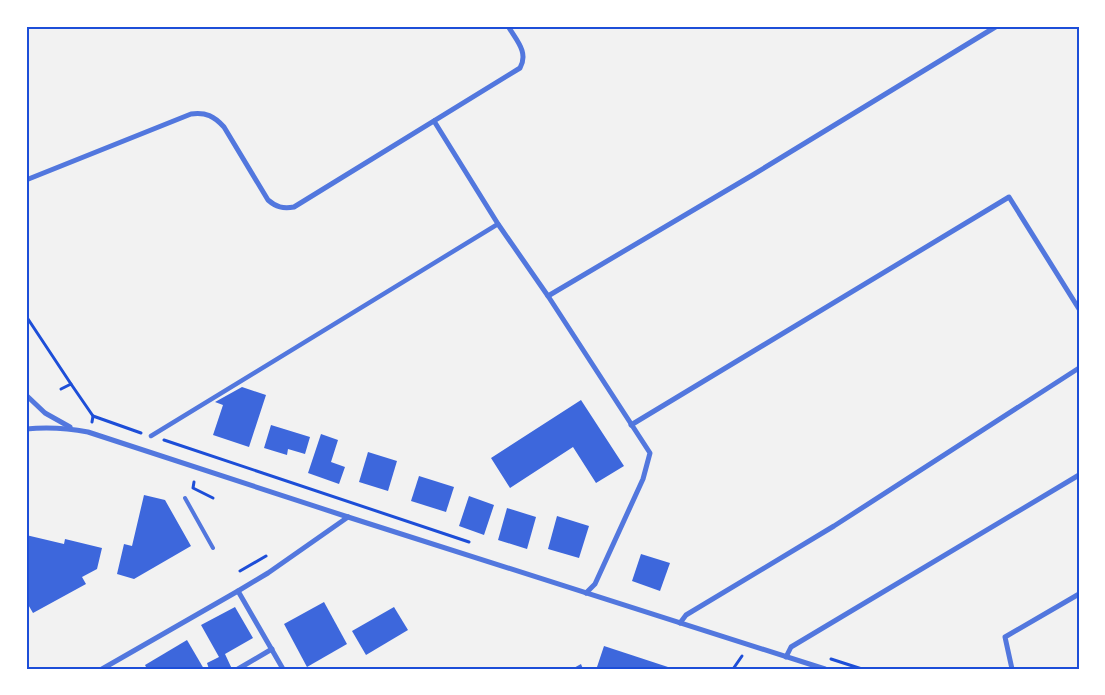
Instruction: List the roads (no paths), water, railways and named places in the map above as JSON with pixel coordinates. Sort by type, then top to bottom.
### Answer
[{"type":"street","points":[[26,180],[191,114],[201,113],[210,115],[224,127],[268,200],[280,208],[294,207],[520,68],[524,56],[508,26]]},
{"type":"street","points":[[548,296],[751,176],[997,26]]},
{"type":"street","points":[[434,121],[498,224],[548,296],[630,425],[650,453],[643,479],[595,584],[586,593]]},
{"type":"street","points":[[630,425],[1010,196],[1079,309]]},
{"type":"street","points":[[151,436],[498,224]]},
{"type":"street","points":[[680,623],[686,615],[834,526],[1079,368]]},
{"type":"street","points":[[26,395],[45,413],[75,430]]},
{"type":"street","points":[[26,429],[43,428],[88,432],[825,669]]},
{"type":"street","points":[[786,657],[791,647],[1079,475]]},
{"type":"street","points":[[102,669],[268,574],[348,517]]},
{"type":"street","points":[[238,591],[283,669]]},
{"type":"street","points":[[1012,669],[1005,637],[1079,594]]},
{"type":"street","points":[[238,669],[272,649]]},
{"type":"lane","points":[[184,498],[213,548]]}]
